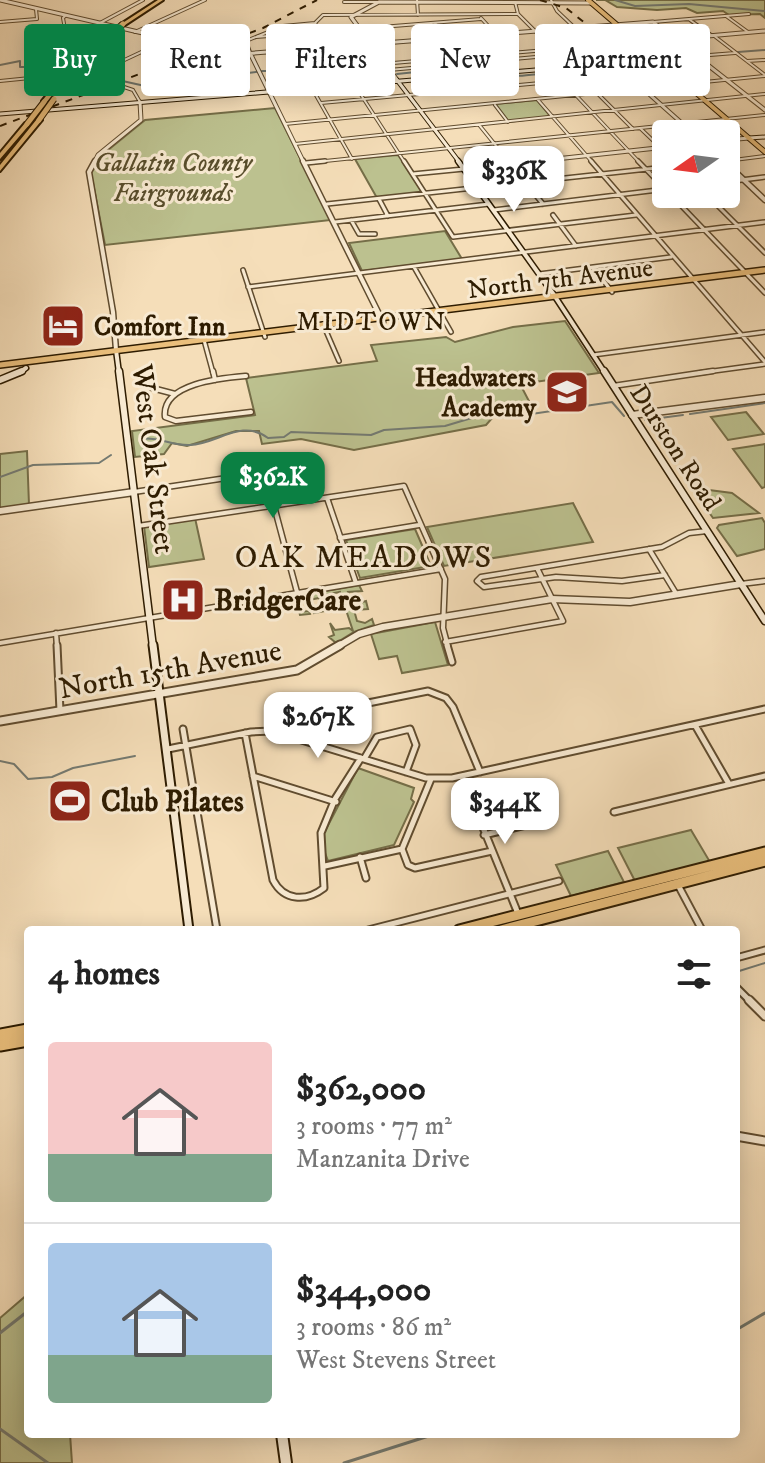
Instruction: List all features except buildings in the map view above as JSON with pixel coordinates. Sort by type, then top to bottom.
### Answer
[{"type":"highway","points":[[120,24],[153,0]]},
{"type":"highway","points":[[120,24],[161,0]]},
{"type":"highway","points":[[589,1],[616,24]]},
{"type":"highway","points":[[0,157],[49,96]]},
{"type":"highway","points":[[0,169],[56,96]]},
{"type":"highway","points":[[700,96],[765,154]]},
{"type":"main road","name":"North 7th Avenue","points":[[26,365],[765,270]]},
{"type":"main road","name":"North 7th Avenue","points":[[26,365],[71,356],[116,353]]},
{"type":"main road","points":[[0,368],[26,365]]},
{"type":"main road","points":[[521,923],[535,926],[765,852]]},
{"type":"main road","points":[[494,926],[521,923],[676,880],[765,861]]},
{"type":"main road","points":[[0,1035],[24,1031]]},
{"type":"main road","points":[[0,1045],[24,1041]]},
{"type":"street","points":[[0,0],[141,34]]},
{"type":"street","points":[[100,23],[143,0]]},
{"type":"street","points":[[135,32],[205,0]]},
{"type":"street","points":[[417,1],[418,15]]},
{"type":"street","points":[[550,1],[571,24]]},
{"type":"street","points":[[344,2],[589,1]]},
{"type":"street","points":[[353,15],[379,2]]},
{"type":"street","points":[[466,2],[468,15]]},
{"type":"street","points":[[515,2],[518,14],[535,31]]},
{"type":"street","points":[[0,22],[37,19],[36,9]]},
{"type":"street","points":[[304,24],[315,23],[323,15],[518,14]]},
{"type":"street","points":[[629,24],[749,14]]},
{"type":"street","points":[[64,24],[66,15]]},
{"type":"street","name":"Durston Road","points":[[353,15],[351,17],[355,24]]},
{"type":"street","points":[[390,15],[397,25],[481,19]]},
{"type":"street","points":[[429,15],[434,22]]},
{"type":"street","points":[[478,15],[486,24]]},
{"type":"street","points":[[726,16],[748,32]]},
{"type":"street","points":[[690,19],[765,76]]},
{"type":"street","points":[[712,35],[765,31]]},
{"type":"street","points":[[266,33],[244,42],[266,85]]},
{"type":"street","points":[[256,37],[266,36]]},
{"type":"street","points":[[710,55],[736,52]]},
{"type":"street","points":[[251,55],[266,54]]},
{"type":"street","points":[[395,69],[535,57]]},
{"type":"street","points":[[747,61],[765,60]]},
{"type":"street","points":[[710,66],[765,112]]},
{"type":"street","points":[[397,80],[535,70]]},
{"type":"street","points":[[710,82],[765,76]]},
{"type":"street","name":"Durston Road","points":[[395,78],[411,95]]},
{"type":"street","points":[[0,81],[24,79]]},
{"type":"street","points":[[125,87],[133,90],[140,102]]},
{"type":"street","points":[[0,114],[266,91]]},
{"type":"street","points":[[295,144],[765,94]]},
{"type":"street","points":[[321,103],[411,95]]},
{"type":"street","points":[[271,96],[382,319]]},
{"type":"street","points":[[317,96],[352,159]]},
{"type":"street","points":[[362,96],[453,237],[636,215]]},
{"type":"street","name":"Durston Road","points":[[412,96],[556,297],[765,621]]},
{"type":"street","points":[[285,124],[576,96],[652,176]]},
{"type":"street","points":[[602,96],[633,129]]},
{"type":"street","points":[[649,96],[678,120]]},
{"type":"street","points":[[537,100],[765,363]]},
{"type":"street","name":"West Oak Street","points":[[140,102],[142,118],[94,159],[89,172],[113,312],[189,926]]},
{"type":"street","points":[[494,104],[508,122]]},
{"type":"street","points":[[716,120],[765,112]]},
{"type":"street","points":[[480,125],[543,204]]},
{"type":"street","points":[[306,163],[652,127]]},
{"type":"street","points":[[641,128],[652,138]]},
{"type":"street","points":[[740,139],[765,137]]},
{"type":"street","points":[[413,174],[652,150]]},
{"type":"street","points":[[740,159],[765,154]]},
{"type":"street","points":[[327,204],[652,169]]},
{"type":"street","points":[[740,177],[765,200]]},
{"type":"street","points":[[740,180],[765,177]]},
{"type":"street","points":[[494,210],[652,192]]},
{"type":"street","points":[[379,199],[388,216]]},
{"type":"street","points":[[335,222],[489,204]]},
{"type":"street","points":[[684,208],[765,293]]},
{"type":"street","points":[[720,208],[765,253]]},
{"type":"street","points":[[553,215],[577,246]]},
{"type":"street","points":[[351,220],[359,234],[375,234]]},
{"type":"street","points":[[248,287],[765,222]]},
{"type":"street","points":[[539,274],[672,257]]},
{"type":"street","points":[[414,267],[451,332]]},
{"type":"street","points":[[593,267],[611,290]]},
{"type":"street","points":[[243,270],[265,335]]},
{"type":"street","points":[[324,327],[339,361]]},
{"type":"street","points":[[593,355],[765,332]]},
{"type":"street","points":[[204,342],[215,380]]},
{"type":"street","points":[[613,386],[765,363]]},
{"type":"street","points":[[0,380],[18,375],[26,365]]},
{"type":"street","points":[[246,376],[188,387],[176,394],[164,411],[165,417],[170,420],[251,412]]},
{"type":"street","points":[[152,388],[176,394]]},
{"type":"street","points":[[632,415],[765,398]]},
{"type":"street","points":[[0,511],[266,472]]},
{"type":"street","points":[[138,526],[404,486],[441,569],[446,589],[445,642],[452,662]]},
{"type":"street","points":[[327,498],[356,583]]},
{"type":"street","points":[[274,506],[297,592]]},
{"type":"street","points":[[340,538],[419,525]]},
{"type":"street","points":[[665,575],[622,581],[542,578],[484,587],[477,581],[481,577],[662,547],[689,533],[707,531]]},
{"type":"street","points":[[649,549],[677,595]]},
{"type":"street","points":[[445,642],[563,621],[537,568]]},
{"type":"street","points":[[0,643],[441,569]]},
{"type":"street","name":"North 15th Avenue","points":[[0,721],[297,670],[359,634],[444,617],[552,599],[630,602],[765,581]]},
{"type":"street","points":[[56,633],[60,711]]},
{"type":"street","points":[[309,741],[328,711],[426,692],[438,693],[453,707],[480,772]]},
{"type":"street","points":[[168,749],[245,733],[272,731],[431,779],[462,776],[765,709]]},
{"type":"street","points":[[695,725],[729,784]]},
{"type":"street","points":[[183,729],[216,926]]},
{"type":"street","points":[[245,733],[276,890],[293,898],[318,894],[324,888],[325,866],[320,840],[336,802],[377,737],[410,729],[416,736],[417,746],[406,772]]},
{"type":"street","points":[[252,776],[336,802]]},
{"type":"street","points":[[462,776],[521,923]]},
{"type":"street","points":[[614,812],[765,776]]},
{"type":"street","points":[[431,779],[402,849],[408,865],[415,868],[492,851]]},
{"type":"street","points":[[484,835],[530,824]]},
{"type":"street","points":[[325,866],[402,849]]},
{"type":"street","points":[[360,857],[366,878]]},
{"type":"street","points":[[676,880],[700,926]]},
{"type":"street","points":[[383,926],[559,881]]},
{"type":"street","points":[[740,957],[765,950]]},
{"type":"street","points":[[740,991],[765,1016]]},
{"type":"street","points":[[740,1137],[765,1141]]},
{"type":"street","points":[[283,1438],[286,1463]]},
{"type":"green space","points":[[605,0],[765,0],[765,18],[760,14],[729,15],[723,11],[697,13],[686,8],[657,10],[617,7]]},
{"type":"green space","points":[[537,100],[551,117],[508,122],[494,104]]},
{"type":"green space","name":"Gallatin County Fairgrounds","points":[[275,108],[331,220],[105,245],[91,173],[97,159],[145,120]]},
{"type":"green space","points":[[398,155],[423,193],[377,198],[355,159]]},
{"type":"green space","points":[[445,231],[462,259],[362,271],[349,243]]},
{"type":"green space","points":[[565,321],[599,373],[520,384],[531,405],[500,409],[486,425],[354,450],[301,439],[262,444],[259,431],[236,431],[187,446],[172,443],[164,454],[135,457],[132,431],[255,415],[246,378],[377,361],[371,345],[446,337],[455,342],[513,327]]},
{"type":"green space","points":[[746,412],[764,434],[728,440],[711,417]]},
{"type":"green space","points":[[765,444],[765,487],[762,488],[733,449]]},
{"type":"green space","points":[[27,451],[29,505],[0,509],[0,454]]},
{"type":"green space","points":[[694,491],[732,493],[759,513],[713,518]]},
{"type":"green space","points":[[573,503],[593,542],[444,566],[427,527]]},
{"type":"green space","points":[[195,518],[204,559],[149,567],[144,526]]},
{"type":"green space","points":[[762,518],[765,523],[765,549],[737,556],[717,528],[719,525]]},
{"type":"green space","name":"OAK MEADOWS","points":[[415,529],[431,566],[360,578],[346,540]]},
{"type":"green space","points":[[359,585],[362,591],[348,592],[352,605],[366,601],[368,609],[354,610],[357,621],[365,623],[372,619],[374,625],[336,643],[329,637],[334,635],[330,623],[335,630],[349,628],[353,631],[340,592],[324,595],[328,611],[322,597],[325,611],[314,613],[313,610],[323,607],[319,598],[299,602],[300,612],[309,611],[310,614],[300,615],[297,603],[291,597],[273,600]]},
{"type":"green space","points":[[435,622],[448,665],[402,673],[397,656],[379,659],[371,634]]},
{"type":"green space","points":[[358,768],[414,788],[411,799],[414,802],[394,845],[328,861],[321,842]]},
{"type":"green space","points":[[691,830],[710,862],[635,881],[618,848]]},
{"type":"green space","points":[[608,851],[624,882],[571,896],[556,865]]},
{"type":"green space","points":[[24,1297],[24,1438],[70,1438],[72,1463],[0,1463],[0,1318]]},
{"type":"waterway","points":[[615,0],[635,6],[689,4],[765,11]]},
{"type":"waterway","points":[[738,52],[765,50]]},
{"type":"waterway","points":[[0,65],[20,61],[20,67],[24,67]]},
{"type":"waterway","points":[[125,82],[145,86],[266,71]]},
{"type":"waterway","points":[[397,74],[411,73]]},
{"type":"waterway","points":[[519,76],[535,75]]},
{"type":"waterway","points":[[140,439],[190,445],[239,431],[258,433],[268,438],[284,437],[291,432],[371,435],[384,430],[445,426],[485,414],[505,418],[612,402],[624,416]]},
{"type":"waterway","points":[[690,414],[765,403]]},
{"type":"waterway","points":[[645,420],[683,415]]},
{"type":"waterway","points":[[0,477],[33,465],[99,463],[111,455]]},
{"type":"waterway","points":[[0,761],[14,764],[28,779],[52,777],[73,768],[135,756]]},
{"type":"waterway","points":[[740,971],[765,963]]},
{"type":"waterway","points":[[740,1328],[765,1313]]},
{"type":"waterway","points":[[0,1333],[24,1314]]},
{"type":"waterway","points":[[0,1429],[48,1463]]},
{"type":"waterway","points":[[344,1463],[422,1438]]},
{"type":"railway","points":[[0,126],[263,28],[317,0]]},
{"type":"railway","points":[[540,0],[566,8],[586,24]]},
{"type":"place","name":"Comfort Inn","points":[[63,326]]},
{"type":"place","name":"Headwaters Academy","points":[[567,392]]},
{"type":"place","name":"BridgerCare","points":[[183,600]]},
{"type":"place","name":"Club Pilates","points":[[70,801]]},
{"type":"district","name":"MIDTOWN","points":[[372,321]]},
{"type":"district","name":"OAK MEADOWS","points":[[364,556]]}]
